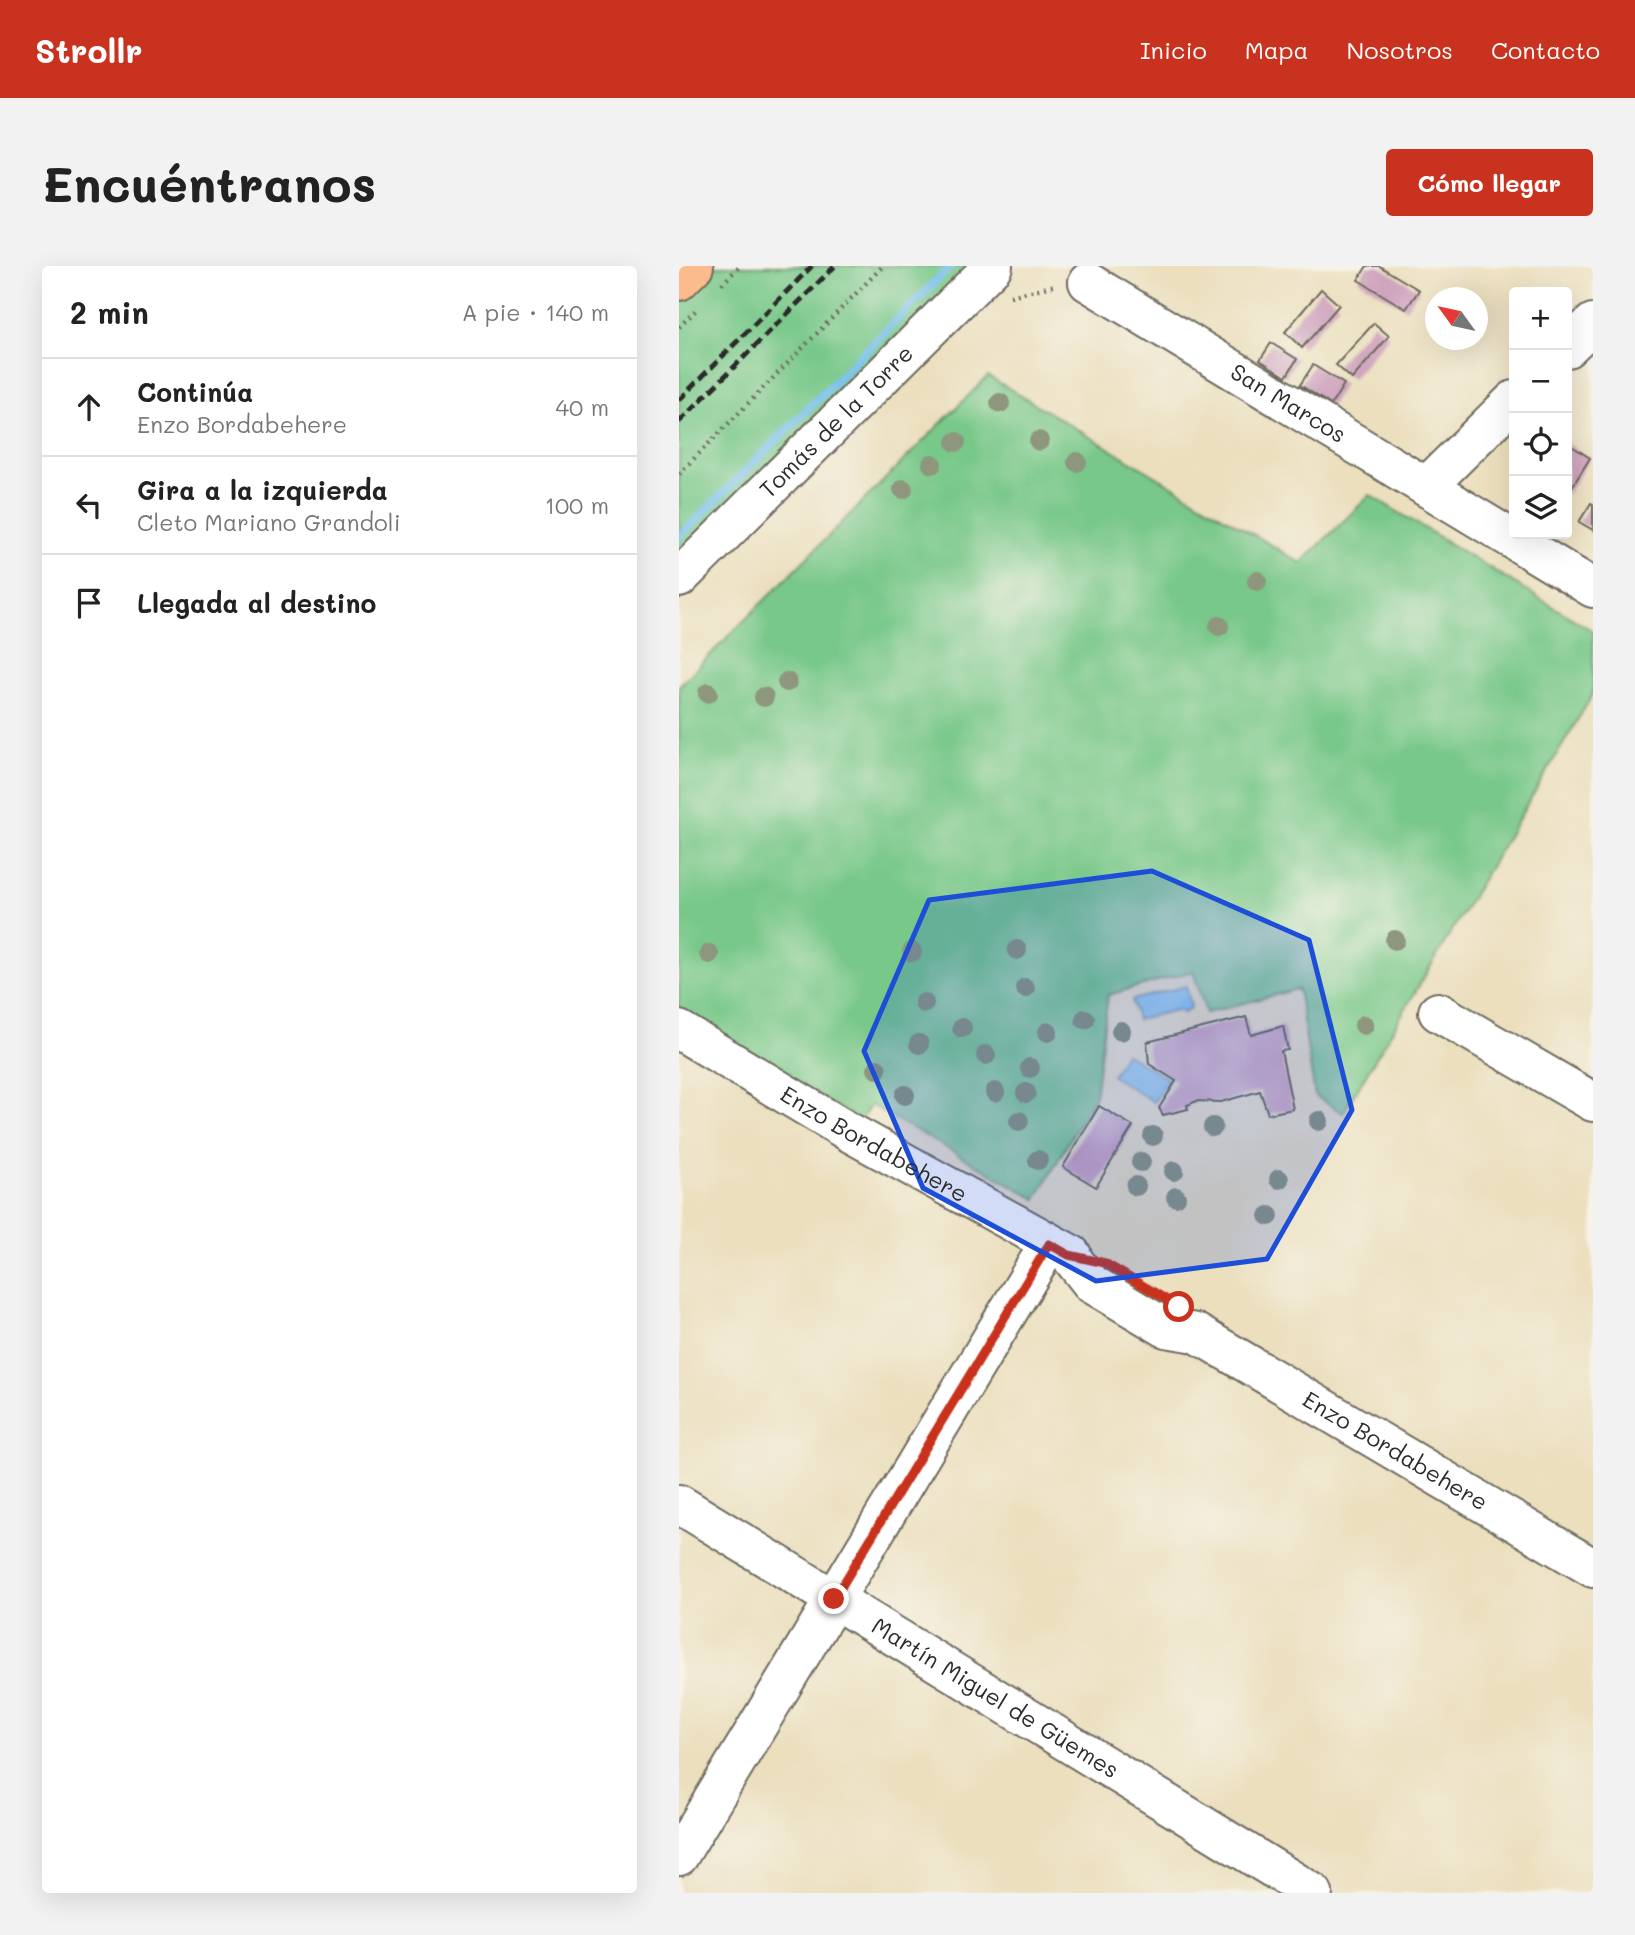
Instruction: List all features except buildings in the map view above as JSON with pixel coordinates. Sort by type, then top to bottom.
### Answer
[{"type":"main road","points":[[679,281],[694,266]]},
{"type":"street","name":"Tomás de la Torre","points":[[679,578],[982,277]]},
{"type":"street","name":"San Marcos","points":[[1088,282],[1593,588]]},
{"type":"street","points":[[1572,343],[1593,323]]},
{"type":"street","points":[[1426,487],[1509,405]]},
{"type":"street","points":[[1438,1012],[1593,1102]]},
{"type":"street","name":"Enzo Bordabehere","points":[[679,1030],[849,1132],[1059,1249],[1105,1263],[1179,1307],[1196,1333],[1593,1568]]},
{"type":"street","points":[[679,1856],[834,1599],[1059,1249]]},
{"type":"street","name":"Martín Miguel de Güemes","points":[[679,1504],[1313,1893]]},
{"type":"path","points":[[679,474],[883,266]]},
{"type":"path","points":[[982,277],[1006,297],[1066,282],[1088,282]]},
{"type":"highlighted area","points":[[1152,871],[1309,940],[1352,1110],[1267,1259],[1096,1281],[923,1188],[864,1051],[929,900]]},
{"type":"green space","points":[[694,266],[993,266],[679,578],[679,281]]},
{"type":"green space","points":[[988,376],[1301,563],[1370,495],[1593,631],[1593,694],[1343,1113],[1315,1096],[1298,989],[1206,1013],[1193,971],[1108,995],[1095,1096],[1036,1199],[871,1105],[860,1121],[679,1012],[679,686]]},
{"type":"green space","points":[[1069,1255],[1105,1263],[1179,1307],[1196,1333]]},
{"type":"water","points":[[1186,986],[1191,1007],[1184,1013],[1176,1010],[1137,1020],[1132,1000]]},
{"type":"water","points":[[1125,1053],[1168,1079],[1154,1102],[1112,1076]]},
{"type":"waterway","points":[[679,537],[951,266]]},
{"type":"railway","points":[[679,400],[812,266]]},
{"type":"railway","points":[[679,422],[835,266]]},
{"type":"route","points":[[834,1599],[1049,1244],[1069,1255],[1105,1263],[1179,1307]]}]
